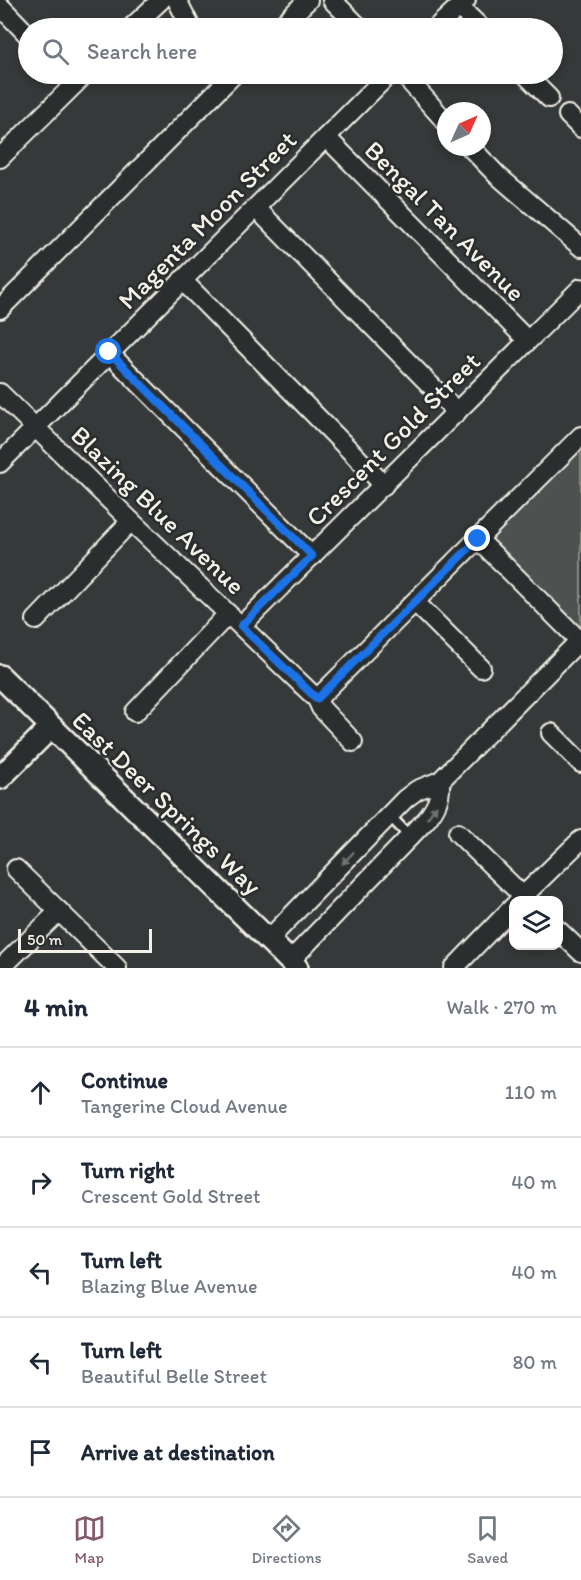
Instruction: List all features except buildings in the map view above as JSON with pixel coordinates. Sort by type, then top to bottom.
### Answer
[{"type":"street","points":[[142,18],[161,0]]},
{"type":"street","points":[[177,0],[186,18]]},
{"type":"street","points":[[289,18],[308,0]]},
{"type":"street","points":[[332,0],[350,18]]},
{"type":"street","points":[[447,18],[463,3],[474,18]]},
{"type":"street","points":[[0,6],[18,25]]},
{"type":"street","points":[[0,158],[69,84]]},
{"type":"street","points":[[0,309],[224,84]]},
{"type":"street","name":"Magenta Moon Street","points":[[0,463],[379,84]]},
{"type":"street","points":[[412,84],[437,112]]},
{"type":"street","points":[[535,84],[549,98]]},
{"type":"street","name":"Bengal Tan Avenue","points":[[326,137],[527,340]]},
{"type":"street","points":[[479,156],[497,175],[581,247]]},
{"type":"street","points":[[256,208],[457,412]]},
{"type":"street","points":[[182,280],[384,485]]},
{"type":"street","name":"Crescent Gold Street","points":[[135,712],[234,620],[312,556],[581,288]]},
{"type":"street","points":[[109,352],[312,556]]},
{"type":"street","name":"Blazing Blue Avenue","points":[[0,393],[317,699],[321,708],[353,742]]},
{"type":"street","points":[[317,699],[581,436]]},
{"type":"street","points":[[36,620],[131,521]]},
{"type":"street","points":[[268,940],[388,815],[417,790],[440,782],[580,641],[478,539]]},
{"type":"street","points":[[415,602],[481,668]]},
{"type":"street","name":"East Deer Springs Way","points":[[0,676],[294,965]]},
{"type":"street","points":[[0,778],[51,727]]},
{"type":"street","points":[[551,733],[581,763]]},
{"type":"street","points":[[294,965],[434,810],[441,793],[440,782]]},
{"type":"street","points":[[458,833],[516,896]]},
{"type":"street","points":[[526,896],[581,840]]},
{"type":"street","points":[[16,869],[117,968]]},
{"type":"street","points":[[1,968],[59,911]]},
{"type":"street","points":[[453,968],[509,913]]},
{"type":"street","points":[[563,935],[581,952]]},
{"type":"lane","points":[[388,815],[410,837]]},
{"type":"shaded area","points":[[581,445],[581,632],[487,538]]},
{"type":"route","points":[[109,352],[312,556],[241,626],[317,699],[478,539]]}]
